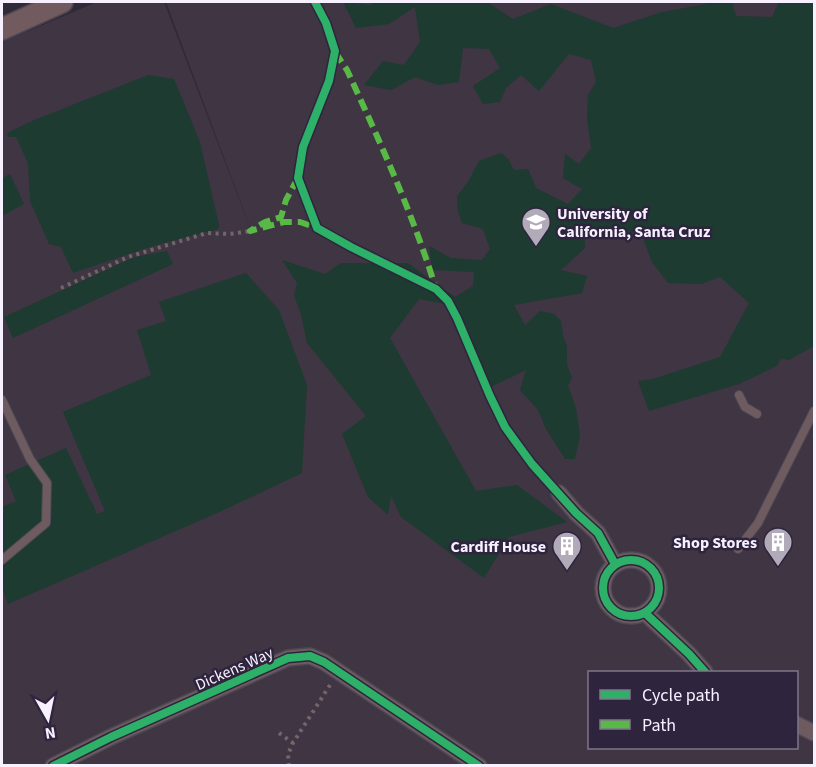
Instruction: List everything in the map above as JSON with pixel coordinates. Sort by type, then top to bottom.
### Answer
[{"type":"main road","points":[[2,29],[62,2]]},
{"type":"street","points":[[559,493],[598,533],[615,564]]},
{"type":"street","points":[[628,560],[638,561],[653,571],[658,580],[659,589],[652,607],[645,613],[636,616],[619,614],[606,602],[603,593],[605,575],[615,564],[628,560]]},
{"type":"street","points":[[645,613],[704,671]]},
{"type":"street","name":"Dickens Way","points":[[53,765],[288,658],[310,656],[324,662],[479,765]]},
{"type":"street","points":[[798,725],[814,733]]},
{"type":"lane","points":[[315,2],[326,23],[334,51],[328,81],[303,147],[298,178],[317,228],[351,248],[436,289],[448,301],[505,427],[532,464],[559,493]]},
{"type":"lane","points":[[739,395],[745,407],[757,414]]},
{"type":"lane","points":[[2,400],[30,459],[47,483],[46,523],[2,560]]},
{"type":"lane","points":[[738,549],[758,523],[814,411]]},
{"type":"path","points":[[61,288],[128,257],[207,233],[229,234],[252,231]]},
{"type":"path","points":[[289,765],[288,754],[293,743],[338,672]]},
{"type":"path","points":[[279,733],[293,743]]},
{"type":"shaded area","name":"University of California, Santa Cruz","points":[[97,2],[164,2],[263,262],[166,2],[814,2],[814,765],[2,765],[2,42]]},
{"type":"green space","points":[[343,2],[371,5],[375,2],[487,2],[513,19],[551,4],[613,28],[662,12],[711,2],[732,2],[736,16],[772,17],[779,2],[814,2],[814,346],[789,360],[782,359],[777,366],[739,384],[649,411],[638,381],[653,379],[720,357],[749,303],[720,277],[701,284],[668,283],[652,262],[639,228],[622,239],[603,228],[584,231],[585,248],[561,270],[587,276],[582,293],[514,305],[525,325],[540,311],[554,314],[561,321],[567,347],[567,365],[572,378],[568,386],[576,408],[580,436],[575,459],[565,459],[546,429],[538,410],[520,390],[526,370],[491,387],[465,330],[457,306],[419,299],[390,338],[476,491],[517,485],[567,522],[509,537],[484,578],[401,517],[391,496],[388,515],[368,497],[342,434],[366,416],[307,343],[294,295],[297,283],[282,260],[325,274],[341,263],[408,263],[455,297],[473,286],[474,272],[432,270],[429,246],[451,258],[482,260],[490,249],[483,229],[462,223],[458,211],[457,196],[468,182],[479,161],[501,153],[508,159],[514,170],[528,169],[536,188],[568,204],[582,189],[563,178],[565,154],[579,164],[591,148],[587,117],[588,95],[596,82],[591,60],[569,54],[539,91],[521,75],[506,88],[500,102],[483,104],[473,86],[500,68],[489,49],[463,48],[459,82],[438,85],[415,77],[391,90],[364,85],[383,61],[404,65],[420,42],[415,7],[389,24],[356,28]]},
{"type":"green space","points":[[148,75],[174,79],[200,142],[218,229],[153,246],[73,273],[61,247],[49,244],[30,201],[28,163],[16,137],[8,137],[7,133]]},
{"type":"green space","points":[[10,174],[24,204],[2,216],[2,178]]},
{"type":"green space","points":[[167,251],[173,264],[13,338],[4,317],[134,257]]},
{"type":"green space","points":[[246,273],[279,310],[307,385],[302,473],[224,510],[8,604],[2,587],[2,507],[16,501],[5,475],[66,448],[97,514],[105,511],[63,412],[151,375],[137,330],[166,321],[159,302]]},
{"type":"marked path","points":[[335,52],[347,70],[372,124],[417,233],[436,289]]},
{"type":"marked path","points":[[298,178],[286,200],[281,217],[265,222],[250,231],[284,222],[300,222],[317,228]]},
{"type":"cycle path","points":[[315,2],[326,23],[335,51],[329,81],[303,147],[298,178],[317,228],[436,289],[448,301],[505,427],[532,464],[576,513],[598,533],[615,564]]},
{"type":"cycle path","points":[[626,560],[636,560],[651,568],[657,577],[659,588],[657,599],[651,608],[636,616],[626,616],[615,611],[608,604],[603,593],[603,583],[608,572],[615,565],[626,560]]},
{"type":"cycle path","points":[[645,613],[704,671]]},
{"type":"cycle path","points":[[53,766],[111,737],[288,658],[310,656],[324,662],[479,766]]},
{"type":"place","name":"University of California, Santa Cruz","points":[[536,248]]},
{"type":"place","name":"Shop Stores","points":[[778,568]]},
{"type":"place","name":"Cardiff House","points":[[567,572]]}]
